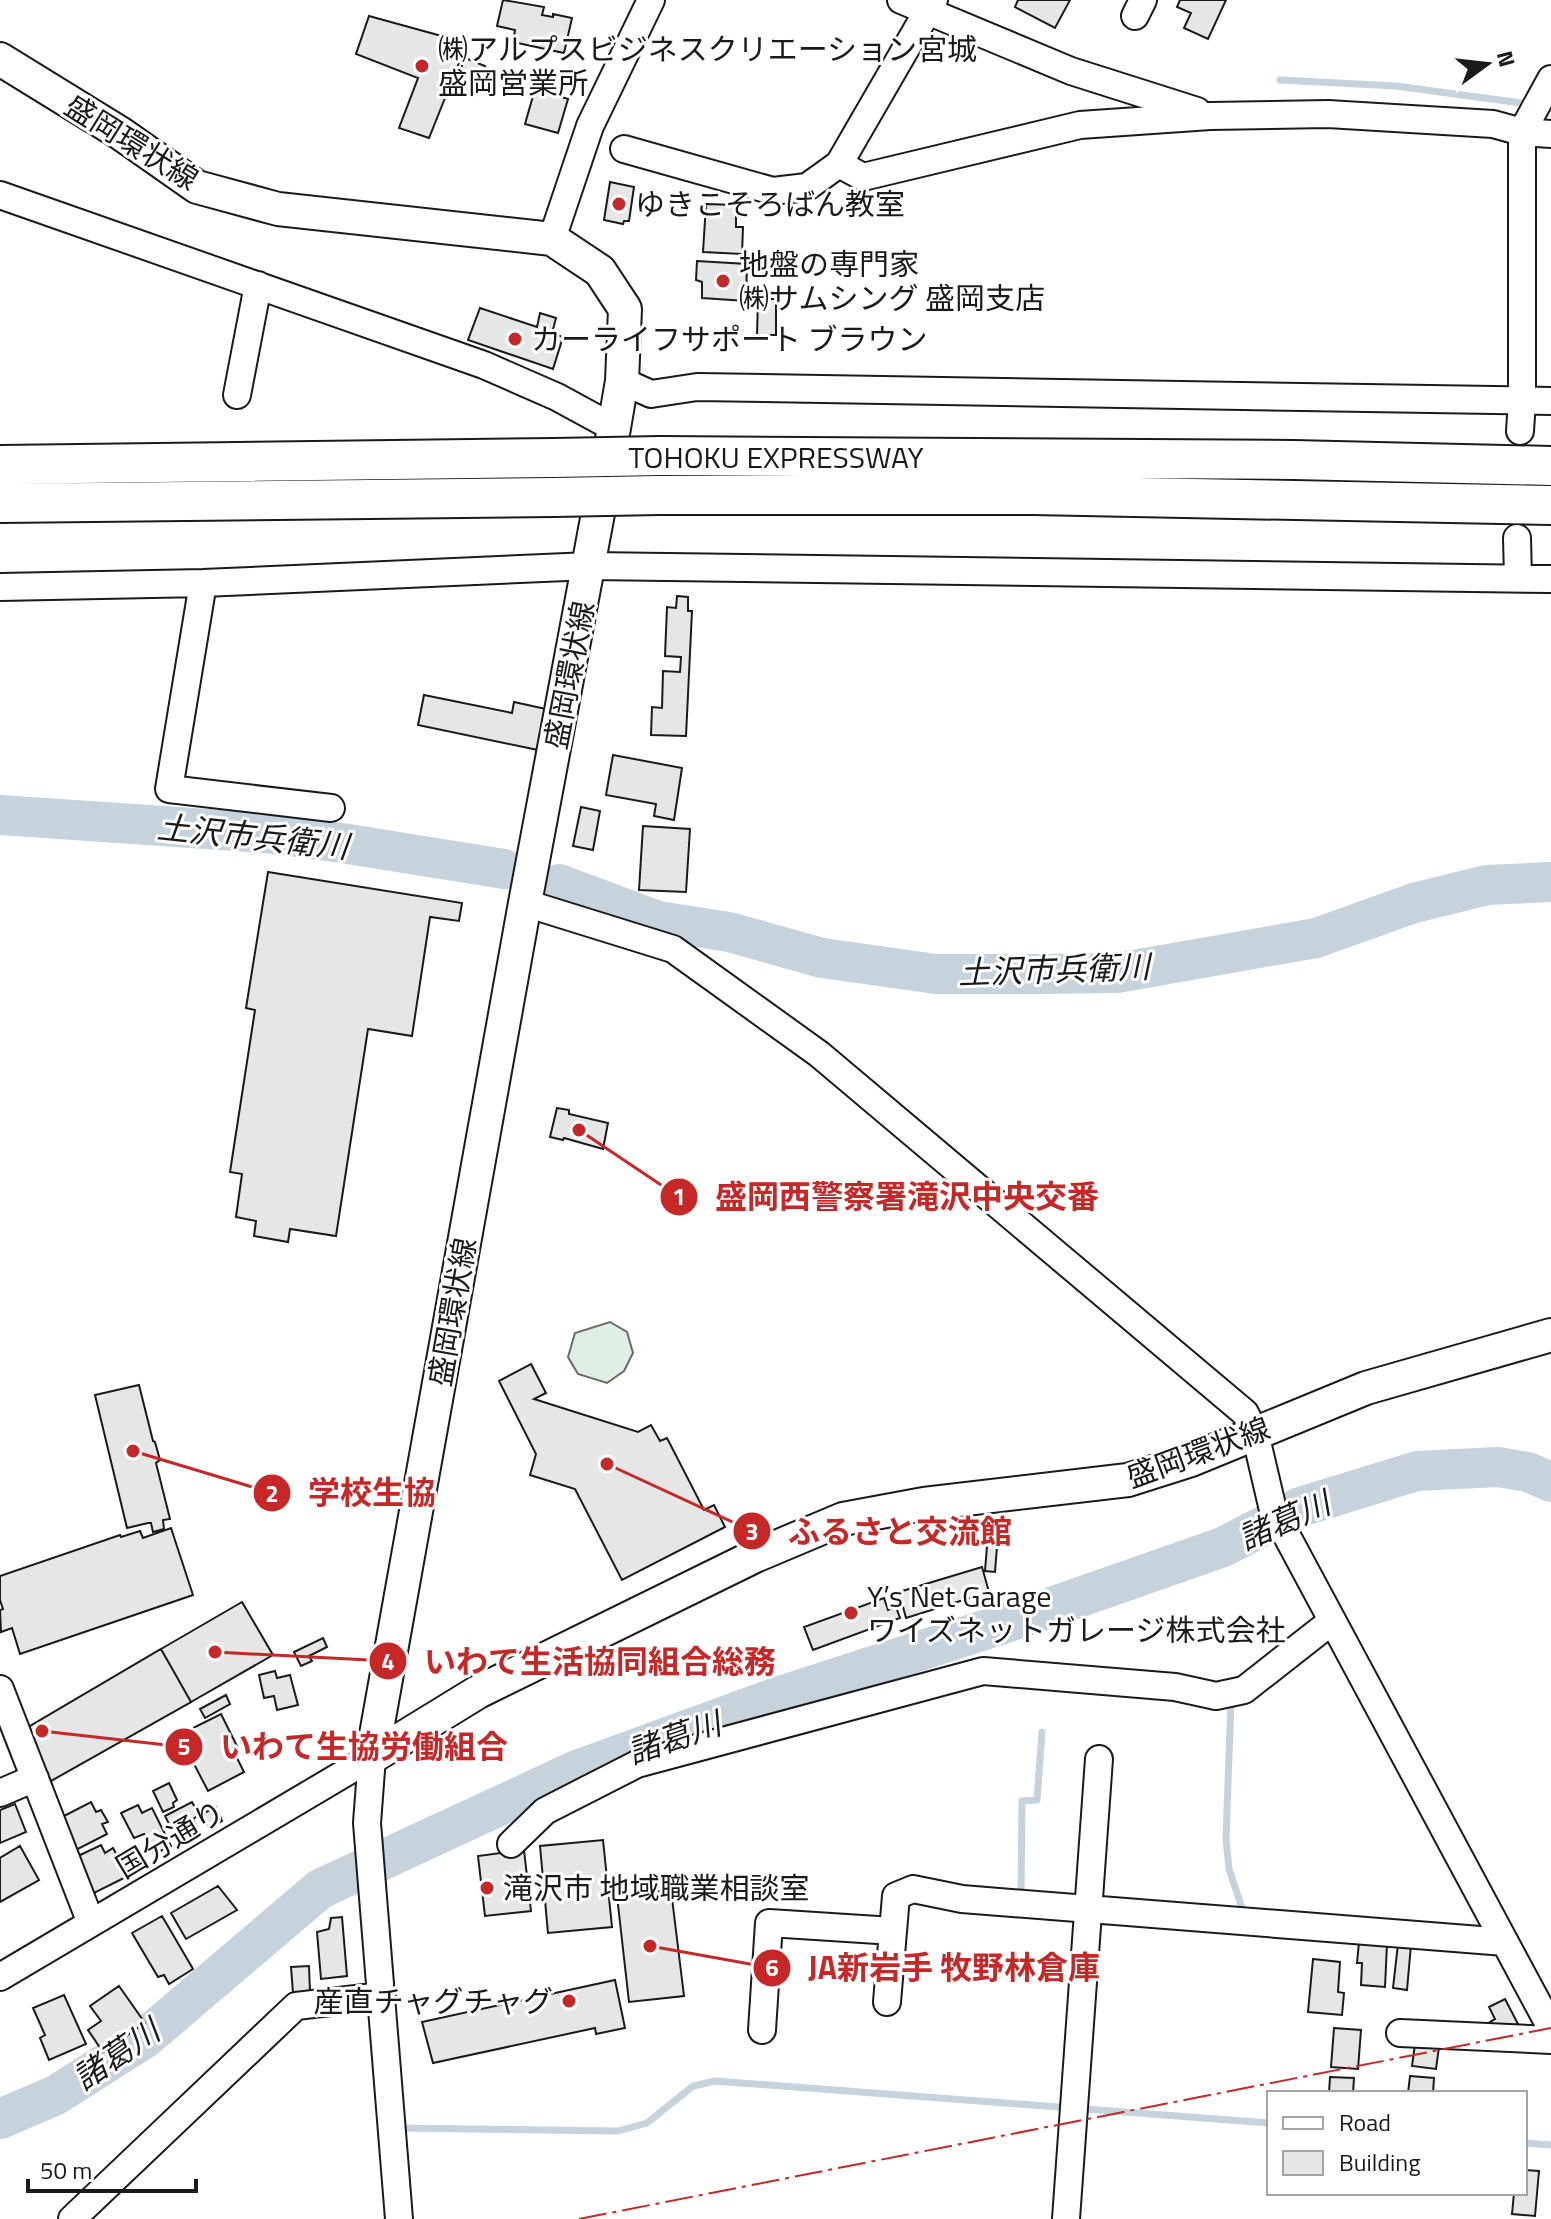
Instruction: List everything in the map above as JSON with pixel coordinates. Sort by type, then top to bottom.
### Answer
[{"type":"highway","name":"TOHOKU EXPRESSWAY","points":[[0,465],[660,456],[1262,459],[1551,466]]},
{"type":"highway","name":"TOHOKU EXPRESSWAY","points":[[0,503],[659,495],[1032,495],[1551,505]]},
{"type":"main road","name":"盛岡環状線","points":[[0,59],[120,133],[197,187],[278,209],[552,239],[600,271],[625,309],[622,381],[590,566],[525,903],[372,1757]]},
{"type":"main road","name":"盛岡環状線","points":[[372,1757],[491,1685],[741,1563],[843,1519],[924,1504],[1128,1480],[1191,1460],[1366,1388],[1551,1335]]},
{"type":"street","points":[[552,239],[590,126],[651,0]]},
{"type":"street","points":[[901,0],[930,6],[1071,71],[1210,116]]},
{"type":"street","points":[[624,149],[719,164],[773,191],[807,187],[839,164],[930,6]]},
{"type":"street","points":[[839,164],[863,177],[1080,125],[1210,116],[1328,114],[1493,124],[1537,105]]},
{"type":"street","points":[[1537,105],[1551,134]]},
{"type":"street","points":[[1520,431],[1537,105]]},
{"type":"street","points":[[0,195],[484,365],[557,397],[614,428]]},
{"type":"street","points":[[237,395],[258,285]]},
{"type":"street","points":[[622,381],[651,394],[697,387],[1551,401]]},
{"type":"street","points":[[1517,538],[1518,577]]},
{"type":"street","points":[[0,587],[203,583],[590,566],[1551,579]]},
{"type":"street","points":[[203,583],[169,789],[331,808]]},
{"type":"street","points":[[525,903],[673,949],[795,1037],[1245,1413],[1255,1433],[1273,1510],[1551,2028]]},
{"type":"street","points":[[511,1844],[545,1811],[637,1764],[983,1671],[1175,1687],[1216,1696],[1244,1690],[1332,1621]]},
{"type":"street","points":[[0,1689],[91,1923]]},
{"type":"street","points":[[372,1757],[367,1823],[399,2219]]},
{"type":"street","name":"国分通り","points":[[0,1977],[372,1757]]},
{"type":"street","points":[[1066,2219],[1099,1759]]},
{"type":"street","points":[[0,1793],[35,1778]]},
{"type":"street","points":[[887,2002],[896,1896],[913,1889],[962,1899],[1089,1902],[1505,1942]]},
{"type":"street","points":[[762,2030],[769,1923],[893,1931]]},
{"type":"street","points":[[72,2219],[296,2006],[382,1996]]},
{"type":"street","points":[[1400,2033],[1551,2040]]},
{"type":"green space","points":[[610,1322],[627,1332],[633,1353],[624,1371],[607,1383],[578,1374],[568,1357],[575,1333]]},
{"type":"building","points":[[503,0],[544,7],[542,15],[572,18],[564,53],[513,42],[515,30],[497,26]]},
{"type":"building","points":[[1018,0],[1070,0],[1055,28],[1015,7]]},
{"type":"building","points":[[1180,0],[1226,0],[1208,39],[1184,28],[1191,13],[1177,7]]},
{"type":"building","name":"㈱アルプスビジネスクリエーション宮城 盛岡営業所","points":[[369,16],[467,43],[429,138],[399,128],[418,78],[356,54]]},
{"type":"building","points":[[465,58],[485,66],[473,98],[452,92]]},
{"type":"building","points":[[535,89],[568,99],[558,133],[525,124]]},
{"type":"building","name":"ゆきこそろばん教室","points":[[610,182],[634,187],[629,221],[623,224],[604,220]]},
{"type":"building","points":[[706,204],[736,205],[736,227],[743,227],[742,254],[703,252]]},
{"type":"building","name":"地盤の専門家 ㈱サムシング 盛岡支店","points":[[697,261],[747,264],[746,301],[702,298],[702,282],[696,280]]},
{"type":"building","points":[[758,299],[776,299],[776,335],[757,335]]},
{"type":"building","name":"カーライフサポート ブラウン","points":[[480,308],[537,327],[540,313],[556,318],[552,333],[563,337],[553,369],[468,340]]},
{"type":"building","points":[[677,596],[688,597],[688,611],[692,611],[686,736],[651,735],[652,707],[662,708],[663,671],[680,672],[681,657],[665,656],[667,607],[676,608]]},
{"type":"building","points":[[424,695],[512,713],[514,702],[546,709],[538,750],[418,725]]},
{"type":"building","points":[[613,755],[682,768],[674,820],[654,816],[656,804],[606,795]]},
{"type":"building","points":[[581,807],[600,811],[593,850],[573,846]]},
{"type":"building","points":[[643,826],[690,829],[686,892],[639,890]]},
{"type":"building","points":[[268,872],[462,903],[459,921],[430,917],[412,1036],[368,1029],[336,1236],[290,1229],[288,1242],[254,1236],[256,1221],[236,1217],[242,1174],[230,1172],[255,1010],[246,1008]]},
{"type":"building","points":[[557,1108],[608,1123],[603,1149],[550,1137]]},
{"type":"building","points":[[531,1364],[546,1393],[534,1399],[638,1432],[651,1425],[660,1441],[667,1438],[704,1510],[714,1505],[725,1527],[622,1580],[575,1489],[530,1475],[536,1454],[499,1381]]},
{"type":"building","points":[[139,1385],[160,1460],[156,1463],[170,1519],[163,1520],[164,1529],[153,1532],[151,1523],[127,1528],[95,1395]]},
{"type":"building","points":[[989,1521],[999,1522],[995,1572],[985,1571]]},
{"type":"building","points":[[171,1528],[193,1595],[20,1654],[12,1628],[1,1632],[0,1610],[3,1609],[0,1576],[120,1535],[140,1531],[143,1538]]},
{"type":"building","points":[[982,1567],[989,1592],[906,1618],[899,1592]]},
{"type":"building","points":[[884,1598],[888,1610],[896,1607],[900,1618],[813,1650],[804,1627]]},
{"type":"building","points":[[242,1602],[273,1655],[191,1702],[161,1649]]},
{"type":"building","points":[[323,1638],[327,1647],[309,1656],[312,1661],[301,1666],[294,1652]]},
{"type":"building","points":[[161,1649],[191,1702],[51,1781],[25,1729]]},
{"type":"building","points":[[275,1671],[277,1678],[290,1675],[298,1705],[277,1710],[274,1696],[264,1698],[259,1675]]},
{"type":"building","points":[[226,1695],[230,1704],[205,1718],[200,1709]]},
{"type":"building","points":[[221,1714],[237,1746],[233,1750],[244,1772],[208,1791],[179,1735]]},
{"type":"building","points":[[169,1783],[177,1800],[173,1803],[174,1807],[163,1812],[153,1791]]},
{"type":"building","points":[[91,1802],[96,1812],[101,1810],[108,1822],[102,1824],[107,1834],[76,1850],[60,1818]]},
{"type":"building","points":[[192,1802],[199,1815],[193,1819],[197,1827],[176,1838],[165,1816]]},
{"type":"building","points":[[15,1804],[26,1832],[0,1843],[0,1810]]},
{"type":"building","points":[[138,1805],[142,1813],[152,1808],[171,1846],[154,1854],[144,1834],[134,1838],[121,1813]]},
{"type":"building","points":[[216,1807],[222,1821],[209,1828],[202,1814]]},
{"type":"building","points":[[603,1840],[612,1927],[548,1933],[540,1846]]},
{"type":"building","points":[[101,1845],[105,1853],[113,1848],[128,1876],[92,1894],[79,1866],[82,1865],[78,1856]]},
{"type":"building","points":[[20,1846],[39,1880],[0,1902],[0,1858]]},
{"type":"building","points":[[524,1850],[531,1911],[485,1916],[478,1856]]},
{"type":"building","points":[[218,1886],[237,1910],[186,1939],[171,1913]]},
{"type":"building","points":[[671,1890],[684,1996],[629,2002],[617,1896]]},
{"type":"building","points":[[162,1916],[193,1969],[169,1984],[164,1975],[158,1977],[132,1933]]},
{"type":"building","points":[[342,1917],[347,1976],[321,1979],[317,1932],[329,1929],[331,1918]]},
{"type":"building","points":[[1359,1942],[1387,1944],[1385,1987],[1361,1985],[1362,1963],[1357,1963]]},
{"type":"building","points":[[1398,1944],[1411,1945],[1407,1990],[1393,1988]]},
{"type":"building","points":[[1313,1959],[1340,1962],[1338,1992],[1344,1993],[1342,2015],[1308,2012]]},
{"type":"building","points":[[309,1966],[310,1992],[293,1993],[291,1967]]},
{"type":"building","name":"産直チャグチャグ","points":[[615,1980],[625,2028],[596,2034],[595,2028],[433,2063],[422,2022]]},
{"type":"building","points":[[119,1986],[145,2023],[103,2052],[88,2030],[101,2021],[90,2006]]},
{"type":"building","points":[[64,1995],[86,2044],[49,2060],[40,2038],[45,2035],[33,2008]]},
{"type":"building","points":[[1505,1999],[1518,2024],[1495,2033],[1490,2022],[1495,2019],[1489,2007]]},
{"type":"building","points":[[1334,2028],[1361,2030],[1358,2069],[1331,2067]]},
{"type":"building","points":[[1415,2044],[1439,2047],[1436,2069],[1412,2066]]},
{"type":"building","points":[[1410,2076],[1434,2078],[1433,2091],[1408,2091]]},
{"type":"building","points":[[1330,2077],[1354,2078],[1353,2091],[1329,2091]]},
{"type":"building","points":[[1527,2170],[1539,2171],[1535,2216],[1512,2214],[1514,2195],[1527,2195]]},
{"type":"waterway","points":[[1280,80],[1396,86],[1551,107]]},
{"type":"waterway","name":"土沢市兵衛川","points":[[0,815],[265,833],[504,869]]},
{"type":"waterway","name":"土沢市兵衛川","points":[[559,884],[658,921],[729,932],[822,958],[936,974],[1037,974],[1117,973],[1316,938],[1414,903],[1487,885],[1551,882]]},
{"type":"waterway","name":"諸葛川","points":[[0,2119],[56,2095],[144,2039],[320,1889],[577,1770],[777,1697],[1006,1623],[1223,1547],[1300,1507],[1417,1471],[1498,1467],[1528,1472],[1551,1482]]},
{"type":"waterway","points":[[1231,1700],[1226,1839],[1229,1869],[1244,1914]]},
{"type":"waterway","points":[[1028,1894],[1021,1893],[1022,1801],[1037,1800],[1042,1732]]},
{"type":"waterway","points":[[398,2128],[618,2131],[647,2123],[693,2086],[715,2081],[1267,2123]]},
{"type":"waterway","points":[[1527,2143],[1551,2145]]},
{"type":"power","points":[[579,2219],[1551,2028]]},
{"type":"place","name":"㈱アルプスビジネスクリエーション宮城 盛岡営業所","points":[[422,66]]},
{"type":"place","name":"ゆきこそろばん教室","points":[[619,204]]},
{"type":"place","name":"地盤の専門家 ㈱サムシング 盛岡支店","points":[[723,281]]},
{"type":"place","name":"カーライフサポート ブラウン","points":[[515,339]]},
{"type":"place","name":"盛岡西警察署滝沢中央交番","points":[[579,1130]]},
{"type":"place","name":"学校生協","points":[[133,1451]]},
{"type":"place","name":"ふるさと交流館","points":[[607,1464]]},
{"type":"place","name":"Y’s Net Garage ワイズネットガレージ株式会社","points":[[851,1613]]},
{"type":"place","name":"いわて生活協同組合総務","points":[[215,1652]]},
{"type":"place","name":"いわて生協労働組合","points":[[42,1731]]},
{"type":"place","name":"滝沢市 地域職業相談室","points":[[487,1888]]},
{"type":"place","name":"JA新岩手 牧野林倉庫","points":[[650,1946]]},
{"type":"place","name":"産直チャグチャグ","points":[[569,2001]]}]
